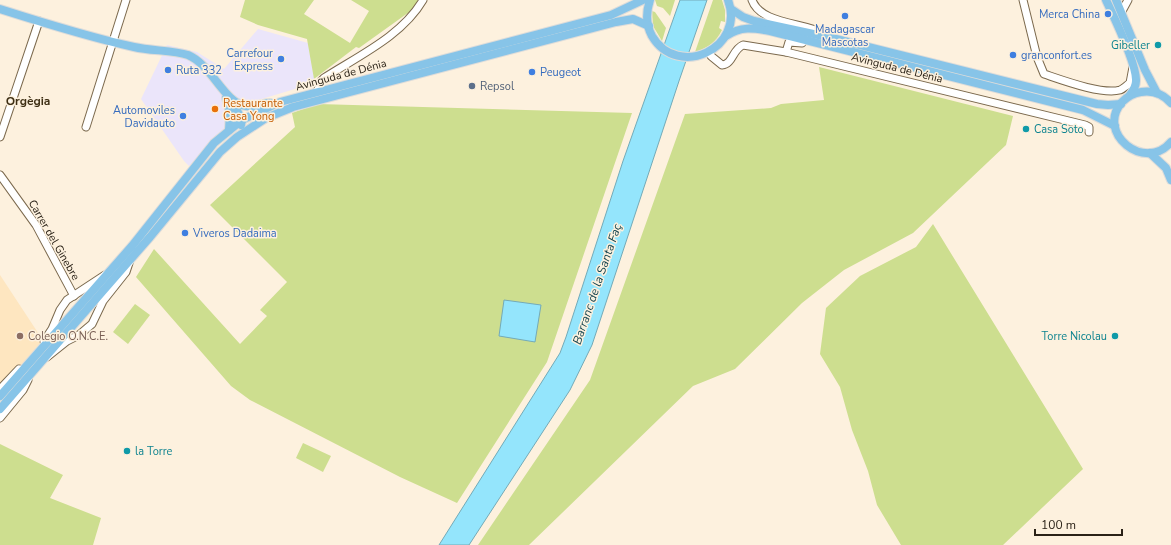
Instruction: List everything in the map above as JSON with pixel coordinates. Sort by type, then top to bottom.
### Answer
[{"type":"main road","name":"Avinguda de Dénia","points":[[87,303],[109,273],[174,195],[192,169],[214,143],[242,120],[280,102],[611,15],[643,0]]},
{"type":"main road","points":[[650,0],[647,12],[648,26],[660,46],[672,53],[692,57],[709,52],[726,36],[730,26],[731,9],[728,0]]},
{"type":"main road","points":[[1106,0],[1118,24],[1133,67],[1136,81],[1130,95],[1121,104],[1117,112],[1115,126],[1119,137],[1127,147],[1142,153],[1150,153],[1163,149],[1170,143]]},
{"type":"main road","points":[[1116,0],[1122,11],[1144,66],[1157,92],[1171,103]]},
{"type":"main road","points":[[0,9],[113,43],[144,50],[187,55],[199,61],[210,72],[228,95],[236,102],[246,106],[280,102]]},
{"type":"main road","name":"Avinguda de Dénia","points":[[731,9],[743,17],[754,21],[832,38],[1078,100],[1108,105],[1121,104]]},
{"type":"main road","name":"Avinguda de Dénia","points":[[0,396],[31,366],[87,303],[130,260],[220,152],[237,137],[266,118],[293,107],[616,22],[633,19],[648,26]]},
{"type":"main road","name":"Avinguda de Dénia","points":[[726,36],[738,29],[745,28],[770,31],[1083,110],[1115,126]]},
{"type":"main road","points":[[222,88],[230,113],[229,130]]},
{"type":"main road","points":[[1130,95],[1143,91],[1157,92]]},
{"type":"main road","points":[[206,170],[209,159],[239,128],[242,120],[228,95]]},
{"type":"main road","points":[[1170,143],[1171,152]]},
{"type":"main road","points":[[1150,153],[1166,168],[1171,180]]},
{"type":"main road","name":"Avinguda de Dénia","points":[[0,409],[31,366],[43,360],[68,325]]},
{"type":"street","points":[[86,127],[126,0]]},
{"type":"street","points":[[317,92],[321,81],[324,78],[397,30],[415,13],[422,0]]},
{"type":"street","points":[[752,0],[755,7],[766,15],[821,32],[832,38]]},
{"type":"street","points":[[1023,0],[1037,57],[1044,74],[1080,86],[1121,90],[1130,83],[1133,67]]},
{"type":"street","points":[[1122,11],[1128,0]]},
{"type":"street","points":[[0,137],[39,21]]},
{"type":"street","points":[[770,31],[782,38],[787,48],[792,41],[808,44],[820,43]]},
{"type":"street","name":"Avinguda de Dénia","points":[[709,52],[710,56],[722,65],[726,65],[730,61],[734,51],[743,45],[787,48],[1085,125],[1088,127],[1089,132]]},
{"type":"street","name":"Carrer del Ginebre","points":[[0,175],[36,225],[74,296]]},
{"type":"street","name":"Avinguda de Dénia","points":[[43,360],[56,352],[67,341],[85,330],[94,320],[103,300],[126,272],[130,260]]},
{"type":"street","name":"Avinguda de Dénia","points":[[0,418],[23,390],[38,347],[52,329],[60,310],[67,300],[109,273]]},
{"type":"street","points":[[74,296],[87,303],[95,314],[94,320]]},
{"type":"street","points":[[60,310],[62,318],[68,325],[78,331],[85,330]]},
{"type":"street","name":"Avinguda de Dénia","points":[[0,389],[18,370],[31,366]]},
{"type":"shaded area","points":[[258,29],[308,43],[315,83],[248,103],[189,166],[141,99],[167,45],[197,52],[224,69]]},
{"type":"shaded area","name":"Colegio O.N.C.E.","points":[[0,275],[46,345],[0,396]]},
{"type":"green space","points":[[245,0],[314,0],[304,14],[350,43],[369,11],[351,0],[418,0],[412,10],[359,48],[356,47],[314,79],[307,39],[258,25],[240,17]]},
{"type":"green space","points":[[655,0],[675,0],[670,16],[663,8],[657,6]]},
{"type":"green space","points":[[713,0],[722,0],[725,10],[725,22],[721,21],[719,28],[722,30],[714,41],[704,49],[695,52]]},
{"type":"green space","points":[[652,11],[655,12],[666,28],[662,41],[653,26]]},
{"type":"green space","points":[[819,67],[1013,116],[1006,145],[913,233],[844,270],[802,303],[735,369],[693,386],[529,545],[478,545],[590,380],[685,114],[771,108],[781,104],[824,100]]},
{"type":"green space","points":[[318,104],[632,113],[547,362],[457,503],[400,477],[250,400],[231,386],[136,277],[154,249],[240,344],[267,316],[260,310],[287,282],[210,205],[295,127],[292,113]]},
{"type":"green space","points":[[933,224],[1083,469],[1003,545],[901,545],[877,505],[868,471],[852,430],[840,387],[820,354],[826,308],[860,276],[916,247]]},
{"type":"green space","points":[[135,304],[150,315],[128,344],[113,332]]},
{"type":"green space","points":[[303,443],[331,456],[323,472],[296,458]]},
{"type":"green space","points":[[0,444],[63,475],[50,498],[101,518],[93,545],[0,545]]},
{"type":"water","name":"Barranc de la Santa Faç","points":[[680,0],[707,0],[592,345],[570,390],[469,545],[439,545],[560,353],[623,161]]},
{"type":"water","points":[[504,300],[541,305],[535,342],[499,336]]},
{"type":"place","name":"Merca China","points":[[1108,14]]},
{"type":"place","name":"Madagascar Mascotas","points":[[845,16]]},
{"type":"place","name":"Gibeller","points":[[1158,45]]},
{"type":"place","name":"granconfort.es","points":[[1013,55]]},
{"type":"place","name":"Carrefour Express","points":[[281,59]]},
{"type":"place","name":"Ruta 332","points":[[168,70]]},
{"type":"place","name":"Peugeot","points":[[532,72]]},
{"type":"place","name":"Repsol","points":[[472,86]]},
{"type":"place","name":"Restaurante Casa Yong","points":[[215,109]]},
{"type":"place","name":"Automoviles Davidauto","points":[[183,116]]},
{"type":"place","name":"Casa Soto","points":[[1026,129]]},
{"type":"place","name":"Viveros Dadaima","points":[[185,233]]},
{"type":"place","name":"Colegio O.N.C.E.","points":[[20,336]]},
{"type":"place","name":"Torre Nicolau","points":[[1115,336]]},
{"type":"place","name":"la Torre","points":[[127,451]]},
{"type":"district","name":"Orgègia","points":[[28,101]]}]
